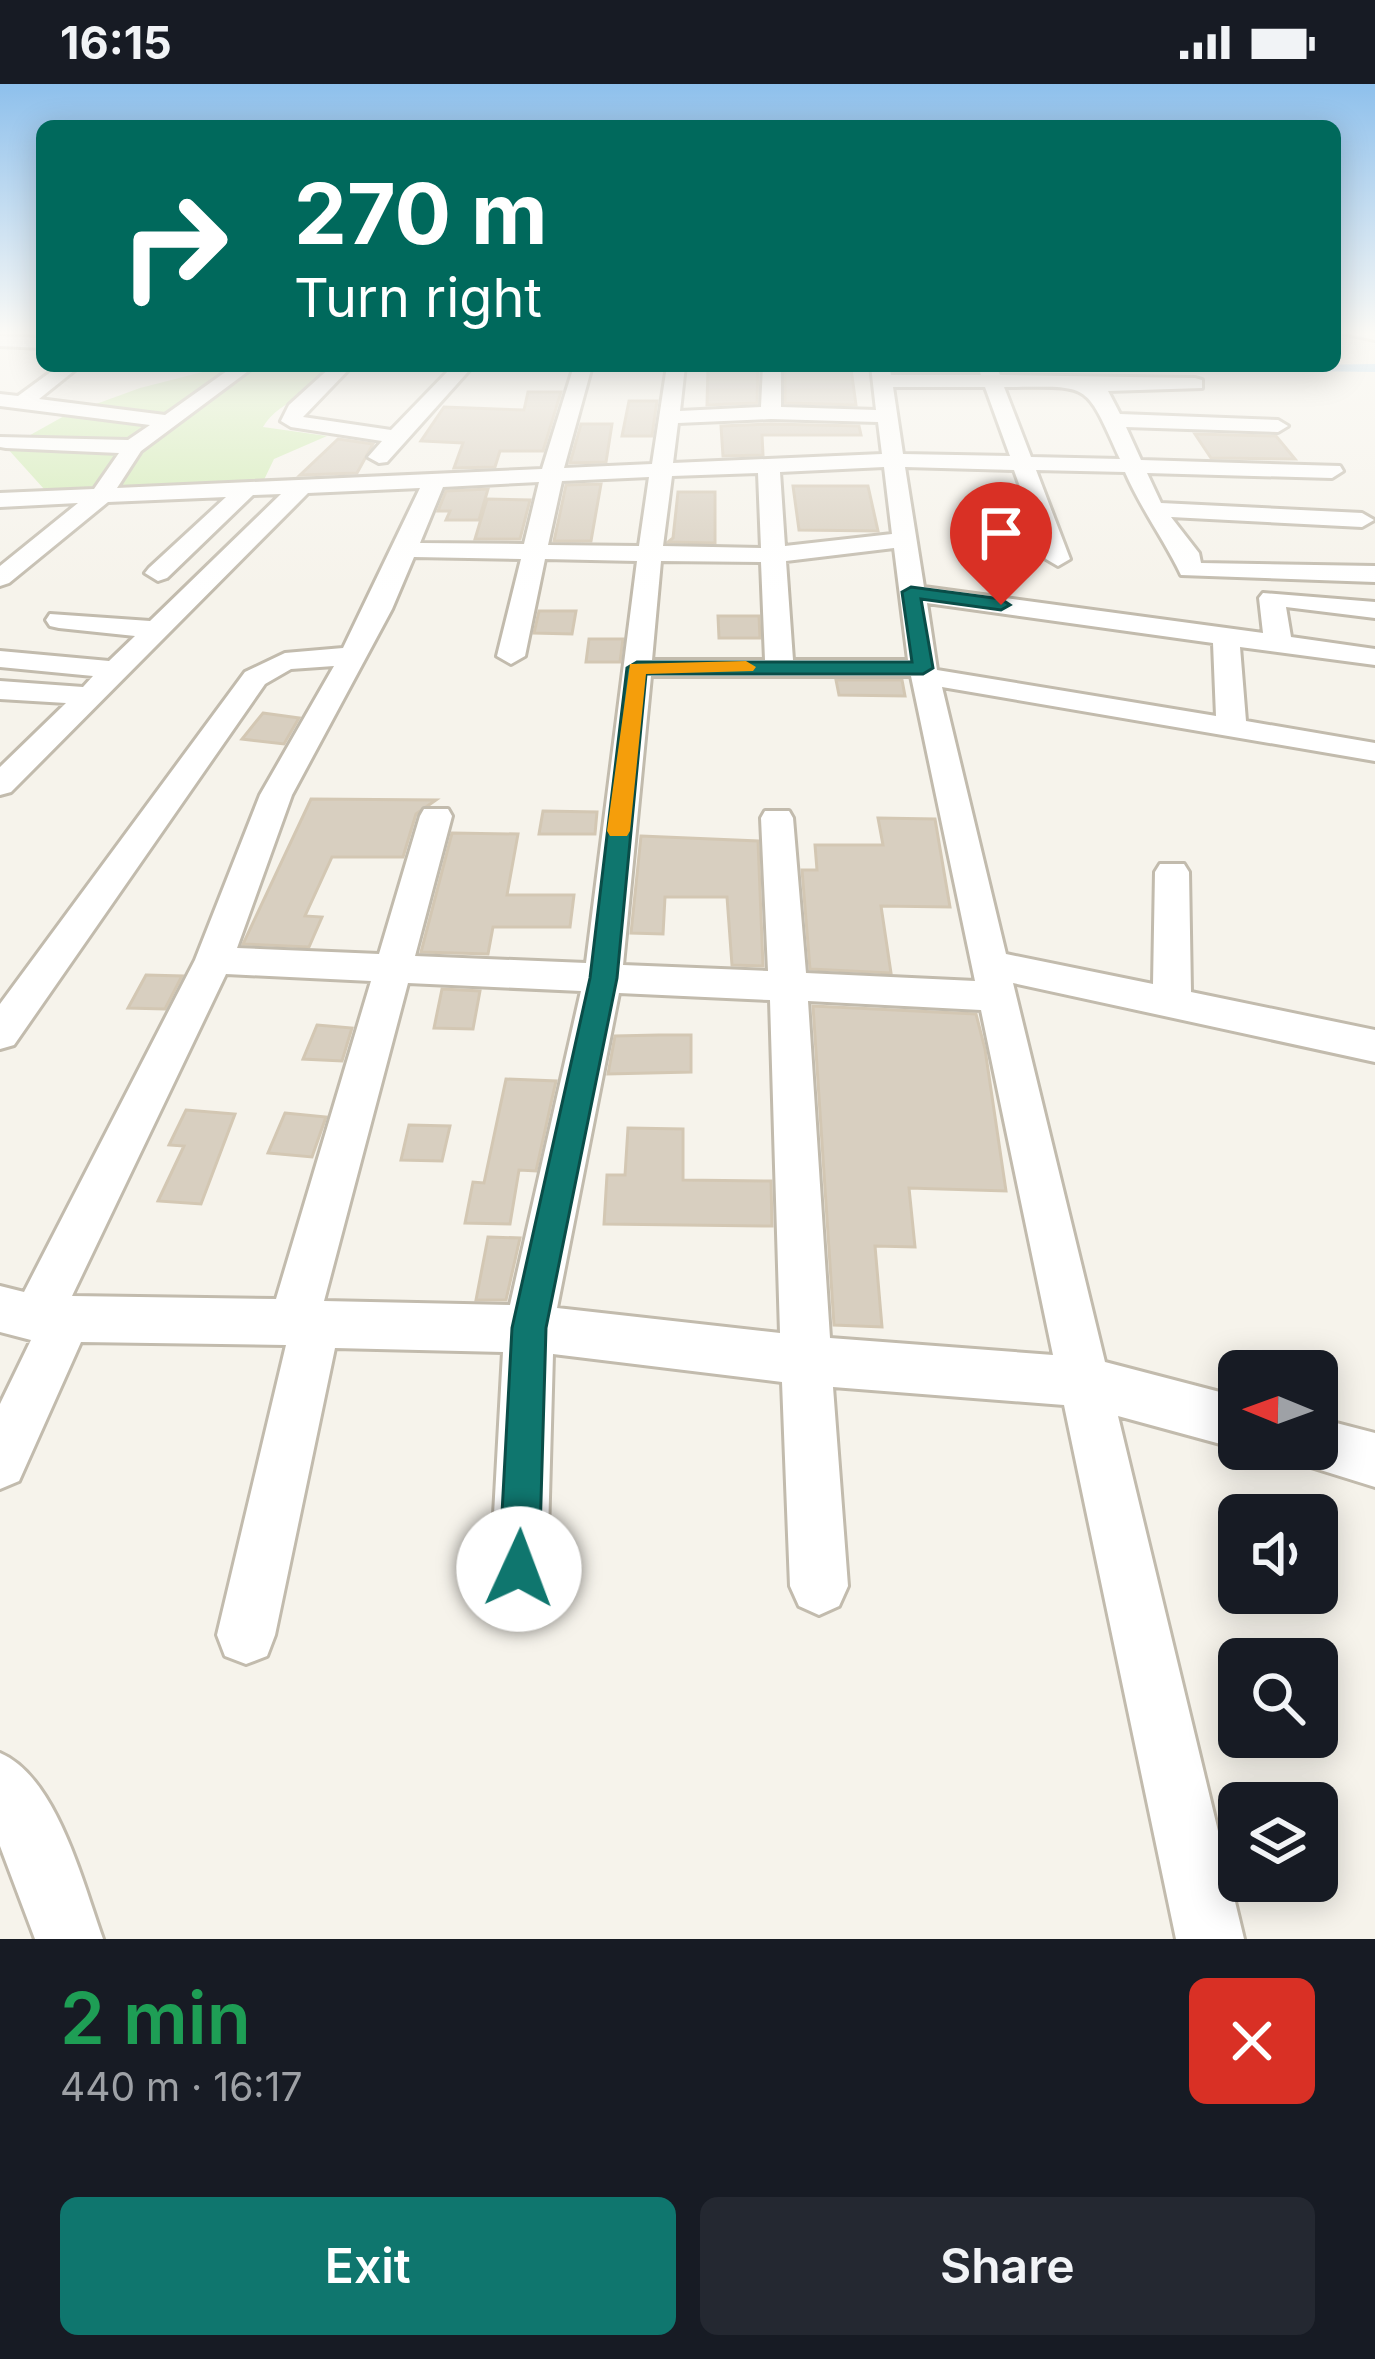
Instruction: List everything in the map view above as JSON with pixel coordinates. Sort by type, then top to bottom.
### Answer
[{"type":"street","points":[[3,444],[50,420]]},
{"type":"street","points":[[154,420],[167,421]]},
{"type":"street","points":[[292,420],[398,437]]},
{"type":"street","points":[[354,482],[412,420]]},
{"type":"street","points":[[511,656],[567,420]]},
{"type":"street","points":[[519,1569],[529,1328],[603,978],[668,420]]},
{"type":"street","points":[[829,463],[834,420]]},
{"type":"street","points":[[886,420],[924,672],[1210,1939]]},
{"type":"street","points":[[1008,420],[1058,559]]},
{"type":"street","points":[[1278,426],[1112,420],[1153,509],[1186,553],[1190,570],[1375,574]]},
{"type":"street","points":[[0,578],[101,496],[133,447],[167,421]]},
{"type":"street","points":[[3,444],[133,447]]},
{"type":"street","points":[[0,500],[892,460],[1332,471]]},
{"type":"street","points":[[769,465],[779,667]]},
{"type":"street","points":[[0,1462],[34,1316],[214,960],[276,794],[353,656],[435,480]]},
{"type":"street","points":[[0,785],[14,758],[90,697],[161,630],[303,485]]},
{"type":"street","points":[[158,573],[248,488]]},
{"type":"street","points":[[1153,509],[1362,520]]},
{"type":"street","points":[[405,550],[770,555],[904,540]]},
{"type":"street","points":[[911,592],[1375,657]]},
{"type":"street","points":[[1278,643],[1272,598],[1375,610]]},
{"type":"street","points":[[59,620],[161,630]]},
{"type":"street","points":[[1226,635],[1232,728]]},
{"type":"street","points":[[0,1034],[255,678],[285,661],[353,656]]},
{"type":"street","points":[[0,658],[116,670]]},
{"type":"street","points":[[637,668],[924,672],[1375,752]]},
{"type":"street","points":[[0,690],[90,697]]},
{"type":"street","points":[[246,1635],[305,1323],[392,968],[436,816]]},
{"type":"street","points":[[777,818],[790,987],[803,1360],[820,1586]]},
{"type":"street","points":[[1172,872],[1172,1003]]},
{"type":"street","points":[[214,960],[790,987],[994,980],[1172,1003],[1375,1046]]},
{"type":"street","points":[[34,1316],[427,1330],[529,1328],[803,1360],[1086,1382],[1218,1417]]},
{"type":"street","points":[[1338,1450],[1375,1460]]},
{"type":"street","points":[[0,1785],[19,1846],[69,1939]]},
{"type":"green space","points":[[58,420],[268,420],[263,427],[327,436],[274,459],[262,484],[111,492],[44,489],[7,448]]},
{"type":"building","points":[[435,420],[553,420],[543,451],[500,451],[495,467],[454,468],[463,443],[421,441]]},
{"type":"building","points":[[625,420],[654,420],[652,436],[622,436]]},
{"type":"building","points":[[581,424],[612,424],[606,462],[570,463]]},
{"type":"building","points":[[721,426],[859,426],[861,435],[762,435],[763,455],[723,456]]},
{"type":"building","points":[[1195,434],[1276,436],[1295,459],[1211,458]]},
{"type":"building","points":[[338,439],[373,444],[357,473],[300,475]]},
{"type":"building","points":[[601,484],[591,541],[554,541],[566,485]]},
{"type":"building","points":[[793,486],[868,486],[878,531],[799,530]]},
{"type":"building","points":[[488,489],[479,520],[446,520],[450,511],[438,511],[446,491]]},
{"type":"building","points":[[678,492],[715,492],[715,543],[668,542],[673,538]]},
{"type":"building","points":[[487,499],[530,500],[520,539],[475,539]]},
{"type":"building","points":[[539,611],[576,611],[572,634],[534,633]]},
{"type":"building","points":[[718,616],[759,616],[760,638],[719,638]]},
{"type":"building","points":[[589,639],[623,639],[620,662],[586,662]]},
{"type":"building","points":[[836,680],[902,680],[905,696],[839,695]]},
{"type":"building","points":[[263,713],[299,718],[284,744],[242,739]]},
{"type":"building","points":[[311,799],[436,800],[416,814],[403,857],[332,857],[305,916],[322,917],[309,947],[243,944]]},
{"type":"building","points":[[543,811],[597,812],[595,834],[539,834]]},
{"type":"building","points":[[878,818],[935,819],[950,907],[881,906],[891,973],[810,969],[802,870],[817,870],[815,845],[883,845]]},
{"type":"building","points":[[452,833],[518,834],[507,895],[574,895],[570,927],[493,927],[488,954],[421,952]]},
{"type":"building","points":[[641,836],[758,841],[763,966],[732,965],[727,897],[665,897],[663,934],[631,933]]},
{"type":"building","points":[[146,975],[182,976],[165,1009],[128,1008]]},
{"type":"building","points":[[442,989],[480,991],[473,1029],[434,1028]]},
{"type":"building","points":[[813,1006],[976,1014],[985,1049],[1006,1191],[909,1188],[915,1247],[875,1246],[882,1327],[834,1325]]},
{"type":"building","points":[[317,1025],[352,1028],[342,1061],[303,1059]]},
{"type":"building","points":[[691,1035],[691,1072],[608,1074],[615,1036]]},
{"type":"building","points":[[506,1079],[556,1081],[536,1171],[519,1170],[510,1224],[465,1223],[473,1182],[484,1183]]},
{"type":"building","points":[[186,1110],[235,1114],[201,1204],[158,1201],[184,1146],[169,1145]]},
{"type":"building","points":[[285,1113],[326,1117],[312,1157],[268,1153]]},
{"type":"building","points":[[409,1125],[450,1126],[442,1161],[401,1160]]},
{"type":"building","points":[[628,1128],[683,1129],[683,1180],[771,1181],[772,1226],[604,1224],[607,1175],[625,1175]]},
{"type":"building","points":[[488,1237],[520,1238],[506,1300],[476,1300]]},
{"type":"slow traffic","points":[[619,831],[637,668],[746,667]]},
{"type":"route","points":[[519,1569],[529,1328],[603,978],[637,668],[923,668],[911,592],[1001,605]]}]
